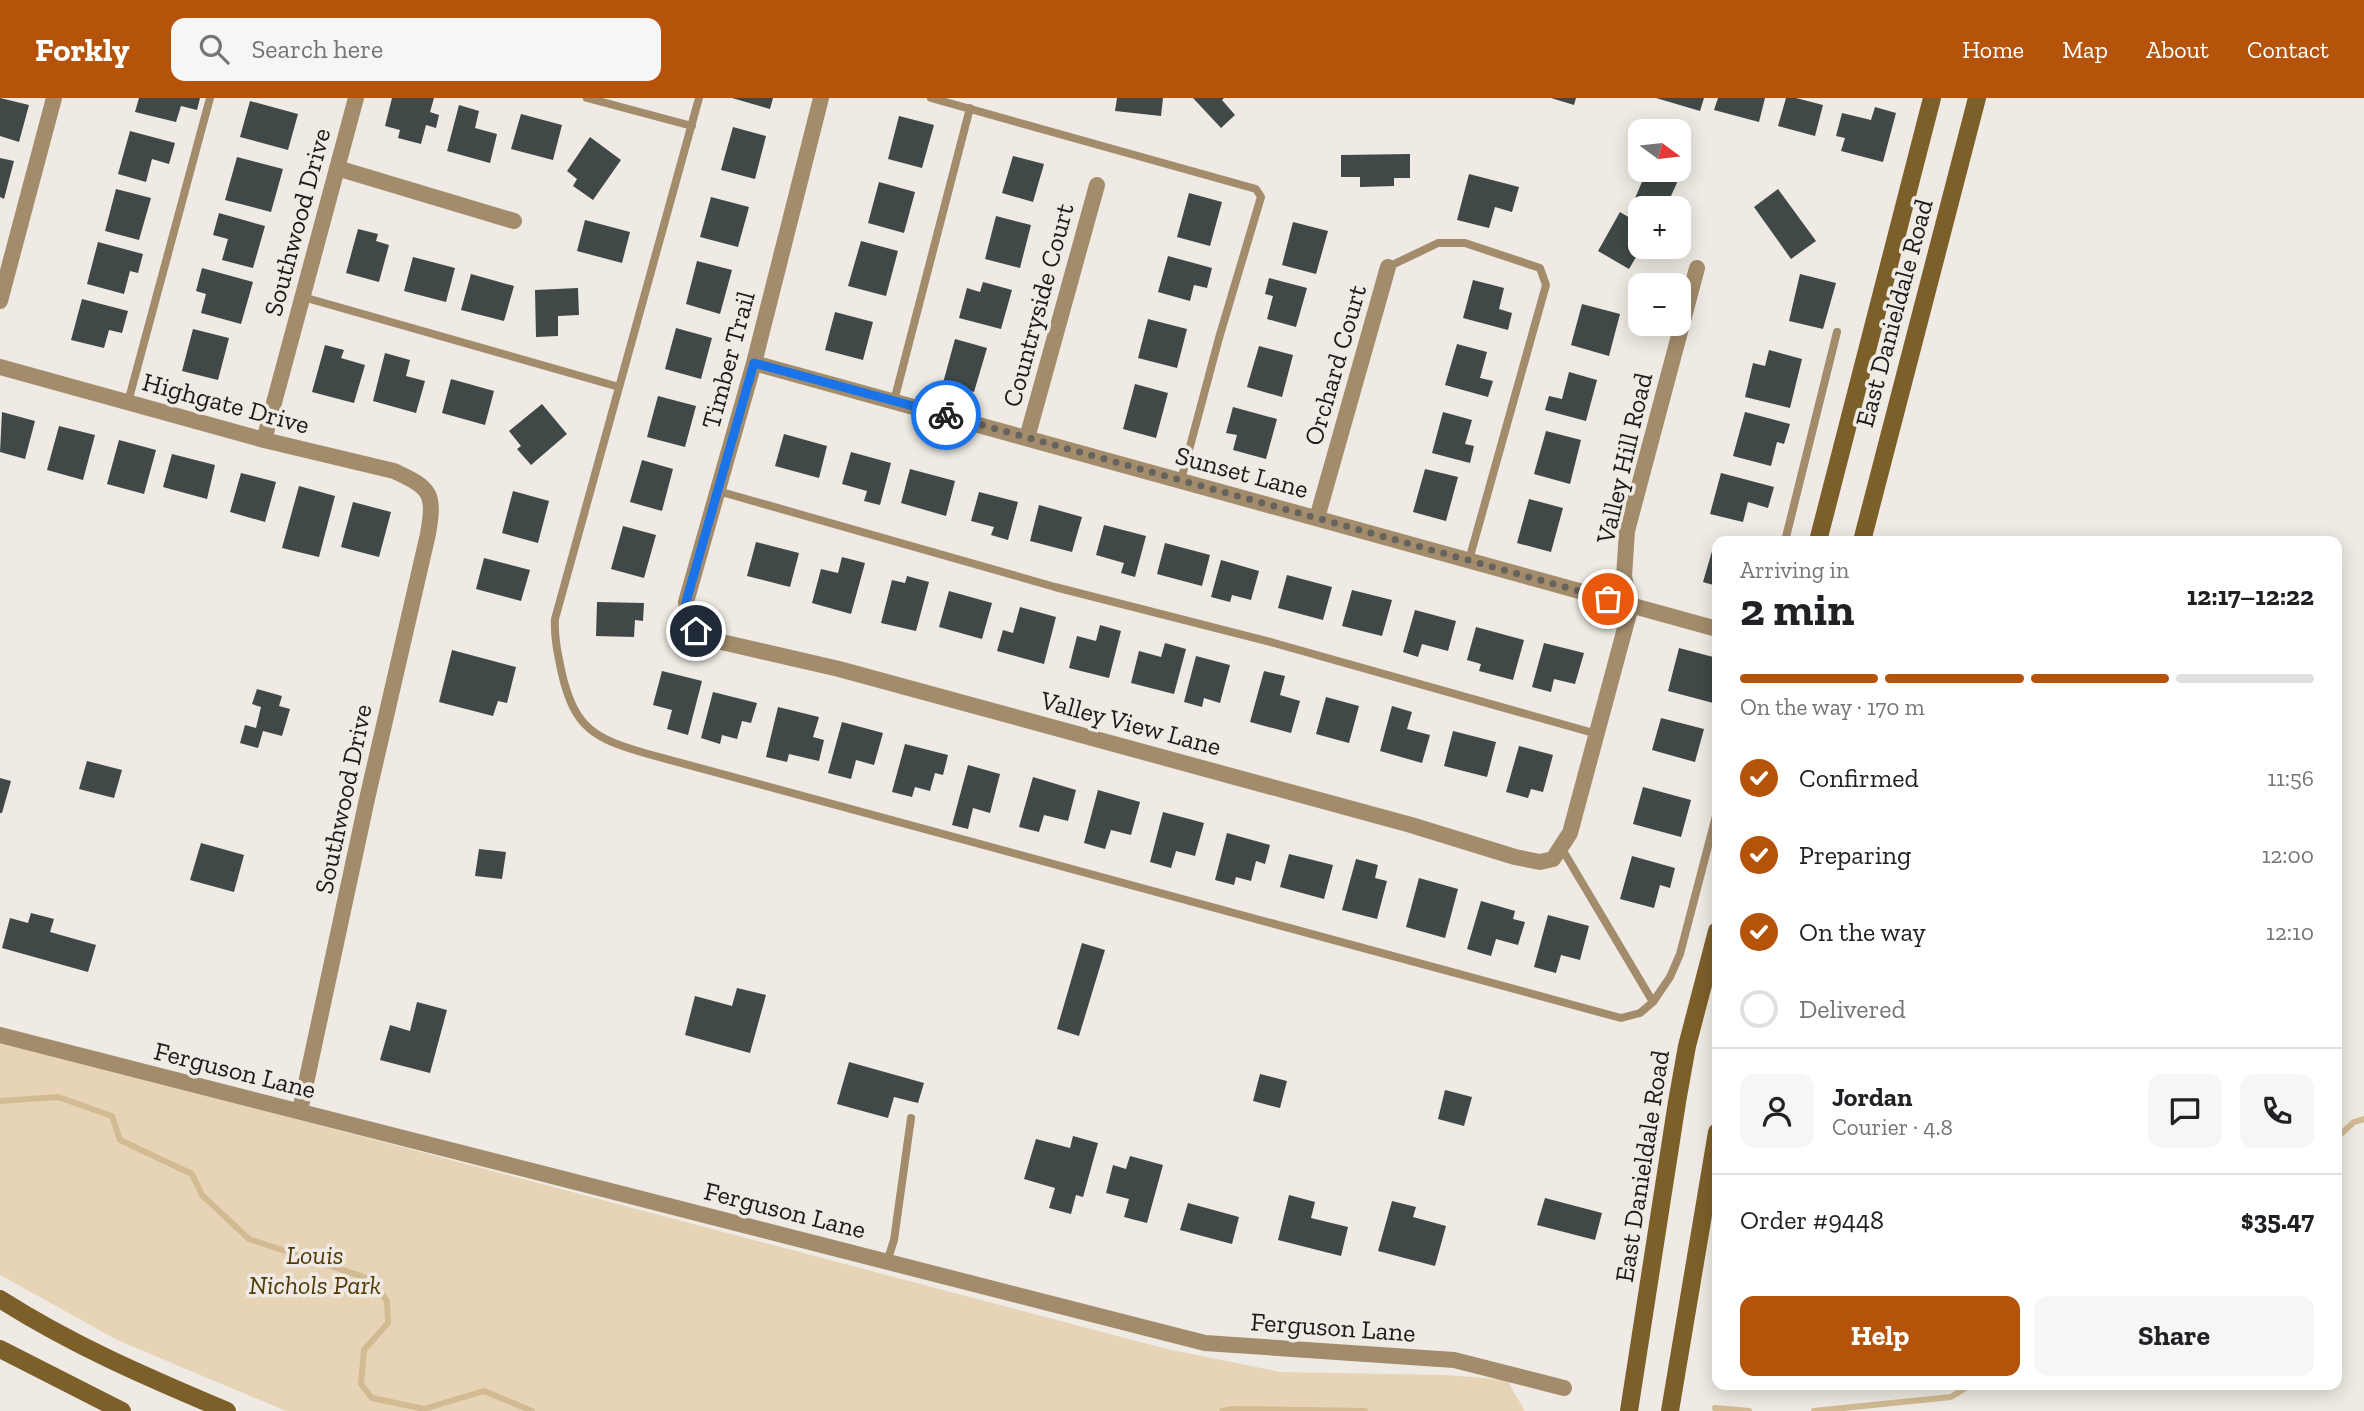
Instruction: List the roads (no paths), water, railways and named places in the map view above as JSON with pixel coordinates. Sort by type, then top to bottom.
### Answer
[{"type":"main road","name":"East Danieldale Road","points":[[1819,536],[1932,98]]},
{"type":"main road","name":"East Danieldale Road","points":[[1863,536],[1977,98]]},
{"type":"main road","name":"East Danieldale Road","points":[[1629,1411],[1676,1102],[1687,1046],[1712,950]]},
{"type":"main road","points":[[1670,1411],[1712,1162]]},
{"type":"main road","points":[[0,1299],[69,1341],[227,1411]]},
{"type":"main road","points":[[0,1349],[122,1411]]},
{"type":"street","points":[[0,301],[54,98]]},
{"type":"street","name":"Southwood Drive","points":[[264,440],[356,98]]},
{"type":"street","name":"Timber Trail","points":[[696,631],[687,621],[686,602],[754,363],[821,98]]},
{"type":"street","points":[[337,168],[514,222]]},
{"type":"street","name":"Countryside Court","points":[[1027,438],[1097,185]]},
{"type":"street","name":"Orchard Court","points":[[1317,518],[1388,267]]},
{"type":"street","name":"Valley Hill Road","points":[[1558,854],[1570,833],[1631,606],[1624,577],[1627,531],[1697,268]]},
{"type":"street","name":"Sunset Lane","points":[[754,363],[1712,628]]},
{"type":"street","name":"Highgate Drive","points":[[0,367],[264,440],[394,471],[424,488],[431,498]]},
{"type":"street","name":"Southwood Drive","points":[[300,1111],[428,534],[432,513],[431,498]]},
{"type":"street","name":"Valley View Lane","points":[[696,631],[713,640],[852,673],[1411,825],[1515,857],[1540,862],[1558,854]]},
{"type":"street","name":"Ferguson Lane","points":[[0,1035],[1205,1343],[1454,1360],[1564,1388]]},
{"type":"lane","points":[[128,402],[210,98]]},
{"type":"lane","points":[[587,98],[692,126]]},
{"type":"lane","points":[[699,98],[555,619],[554,634],[567,695],[574,710],[597,736],[648,754],[1621,1018],[1640,1013],[1653,1002],[1670,977],[1680,954],[1712,831]]},
{"type":"lane","points":[[931,98],[1256,189],[1261,197],[1181,480]]},
{"type":"lane","points":[[894,401],[970,108]]},
{"type":"lane","points":[[1388,267],[1438,243],[1465,243],[1540,268],[1546,285],[1469,560]]},
{"type":"lane","points":[[303,297],[619,387]]},
{"type":"lane","points":[[1786,536],[1837,332]]},
{"type":"lane","points":[[718,491],[1055,587],[1274,643],[1597,734]]},
{"type":"lane","points":[[1558,854],[1653,1002]]},
{"type":"lane","points":[[887,1262],[894,1240],[911,1118]]},
{"type":"waterway","points":[[0,1101],[58,1097],[112,1116],[120,1140],[192,1174],[202,1195],[249,1239],[370,1279],[387,1301],[388,1323],[364,1350],[361,1384],[372,1398],[424,1409],[484,1391],[532,1411]]},
{"type":"waterway","points":[[2342,1133],[2354,1122],[2364,1119]]},
{"type":"waterway","points":[[1814,1411],[1951,1397],[1962,1390]]},
{"type":"waterway","points":[[1715,1408],[1749,1411]]},
{"type":"waterway","points":[[1222,1411],[1365,1411]]},
{"type":"park label","name":"Louis Nichols Park","points":[[315,1270]]}]
